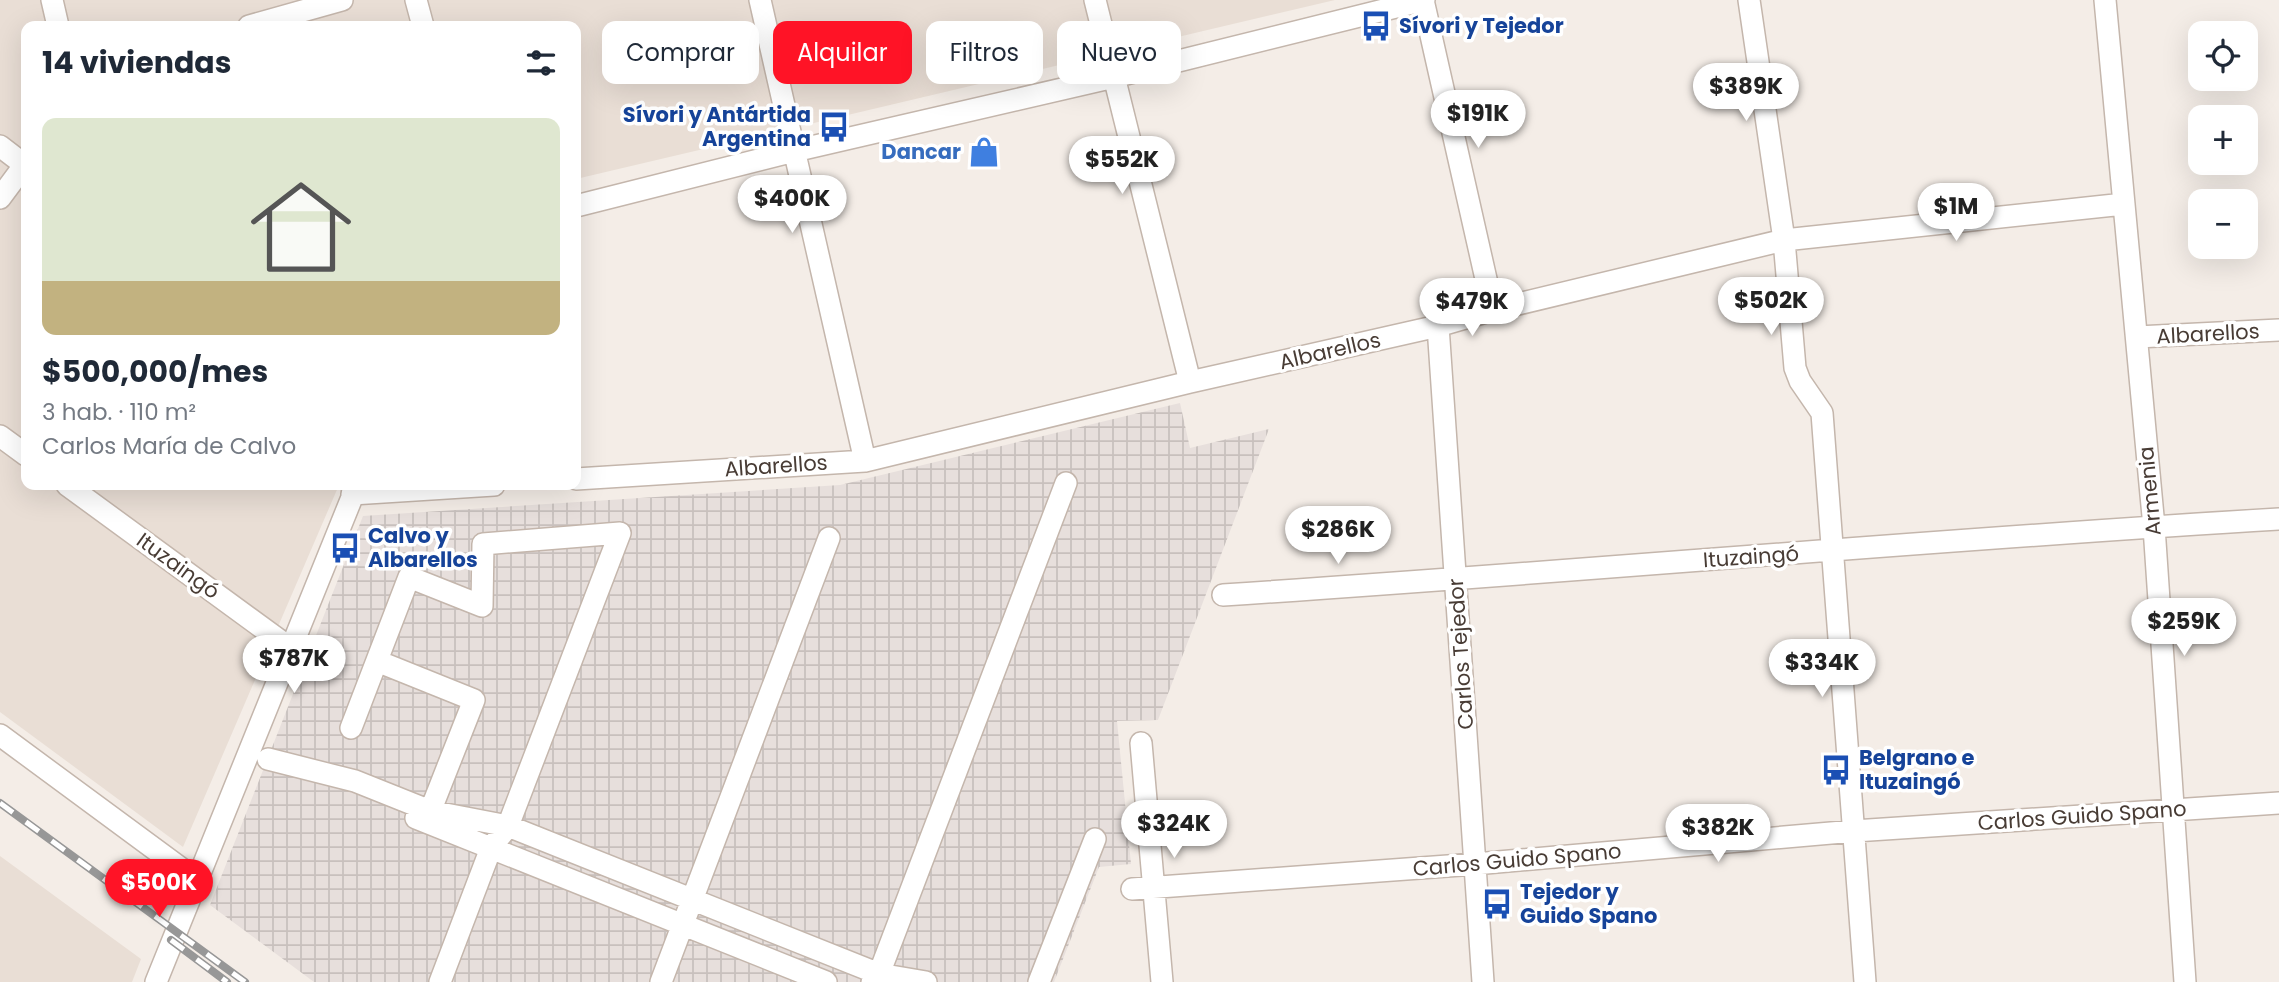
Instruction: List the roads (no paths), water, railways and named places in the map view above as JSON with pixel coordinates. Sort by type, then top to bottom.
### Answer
[{"type":"street","points":[[52,0],[57,21]]},
{"type":"street","points":[[267,21],[342,0]]},
{"type":"street","points":[[416,0],[422,21]]},
{"type":"street","points":[[760,0],[865,461]]},
{"type":"street","points":[[1095,0],[1100,21]]},
{"type":"street","points":[[1181,60],[1423,0],[1493,310]]},
{"type":"street","points":[[1749,0],[1784,240],[1795,368],[1800,382],[1822,413],[1866,982]]},
{"type":"street","name":"Armenia","points":[[2105,0],[2154,527],[2185,982]]},
{"type":"street","points":[[581,205],[794,151],[1084,84]]},
{"type":"street","points":[[1116,84],[1189,382]]},
{"type":"street","points":[[0,146],[21,161]]},
{"type":"street","points":[[0,198],[21,171]]},
{"type":"street","name":"Albarellos","points":[[581,479],[865,461],[1189,382],[1438,326],[1493,310],[1784,240],[2124,204]]},
{"type":"street","name":"Carlos Tejedor","points":[[1438,326],[1483,982]]},
{"type":"street","name":"Albarellos","points":[[2137,337],[2279,330]]},
{"type":"street","points":[[0,436],[21,451]]},
{"type":"street","points":[[875,978],[1066,483]]},
{"type":"street","name":"Ituzaingó","points":[[74,490],[290,648]]},
{"type":"street","points":[[156,982],[198,881],[258,755],[290,648],[355,490]]},
{"type":"street","name":"Ituzaingó","points":[[1223,595],[2279,519]]},
{"type":"street","points":[[351,728],[409,577],[482,606],[484,544],[620,533],[508,826],[491,848],[440,982]]},
{"type":"street","points":[[661,982],[829,538]]},
{"type":"street","points":[[377,661],[474,700],[428,817]]},
{"type":"street","points":[[0,735],[198,881]]},
{"type":"street","points":[[1141,743],[1162,982]]},
{"type":"street","points":[[258,755],[428,817],[491,848],[827,982]]},
{"type":"street","name":"Carlos Guido Spano","points":[[1132,889],[1475,864],[1854,831],[2279,803]]},
{"type":"street","points":[[428,817],[508,826],[875,978],[926,982]]},
{"type":"street","points":[[1039,982],[1095,839]]},
{"type":"railway","points":[[0,803],[245,982]]},
{"type":"railway","points":[[171,940],[227,982]]},
{"type":"place","name":"Sívori y Tejedor","points":[[1376,26]]},
{"type":"place","name":"Sívori y Antártida Argentina","points":[[834,127]]},
{"type":"place","name":"Dancar","points":[[984,152]]},
{"type":"place","name":"Calvo y Albarellos","points":[[345,548]]},
{"type":"place","name":"Belgrano e Ituzaingó","points":[[1836,770]]},
{"type":"place","name":"Tejedor y Guido Spano","points":[[1497,904]]}]
